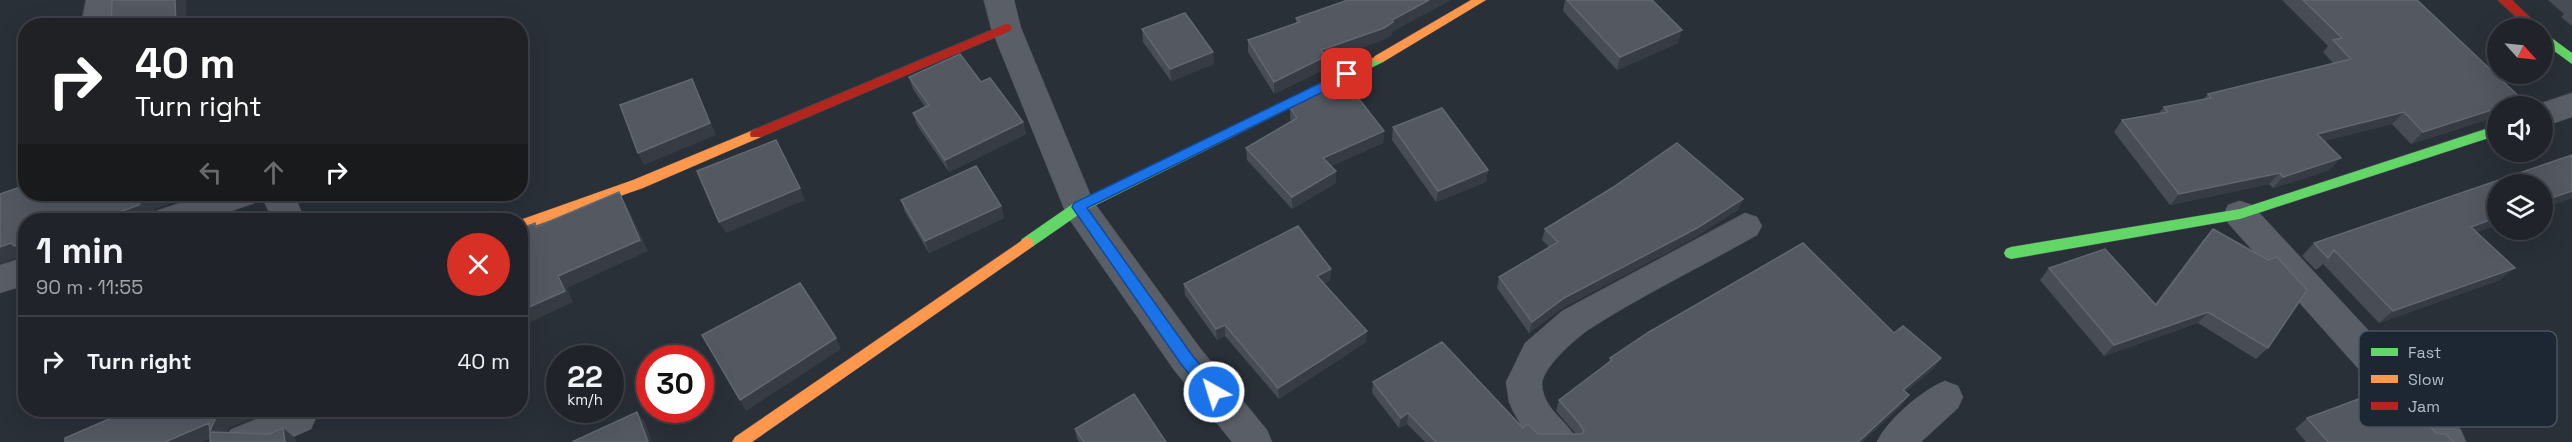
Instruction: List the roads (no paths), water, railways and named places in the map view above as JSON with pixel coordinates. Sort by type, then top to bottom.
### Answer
[{"type":"main road","points":[[740,442],[905,330],[1078,207],[1388,54],[1480,0]]},
{"type":"main road","points":[[2504,0],[2524,18]]},
{"type":"main road","points":[[528,223],[638,184],[1002,14]]},
{"type":"main road","points":[[2553,44],[2572,60]]},
{"type":"main road","points":[[2011,253],[2240,214],[2487,134]]},
{"type":"street","points":[[98,18],[101,0]]},
{"type":"street","points":[[1002,14],[1078,207],[1186,359],[1254,442]]},
{"type":"street","points":[[2553,111],[2572,105]]},
{"type":"street","points":[[188,213],[224,201]]},
{"type":"street","points":[[2240,214],[2359,344]]},
{"type":"street","points":[[1560,442],[1537,419],[1527,402],[1524,382],[1538,354],[1574,321],[1745,226]]},
{"type":"street","points":[[0,279],[18,273]]},
{"type":"street","points":[[1895,442],[1945,397]]},
{"type":"street","points":[[243,442],[300,423]]},
{"type":"street","points":[[2434,427],[2448,442]]}]
